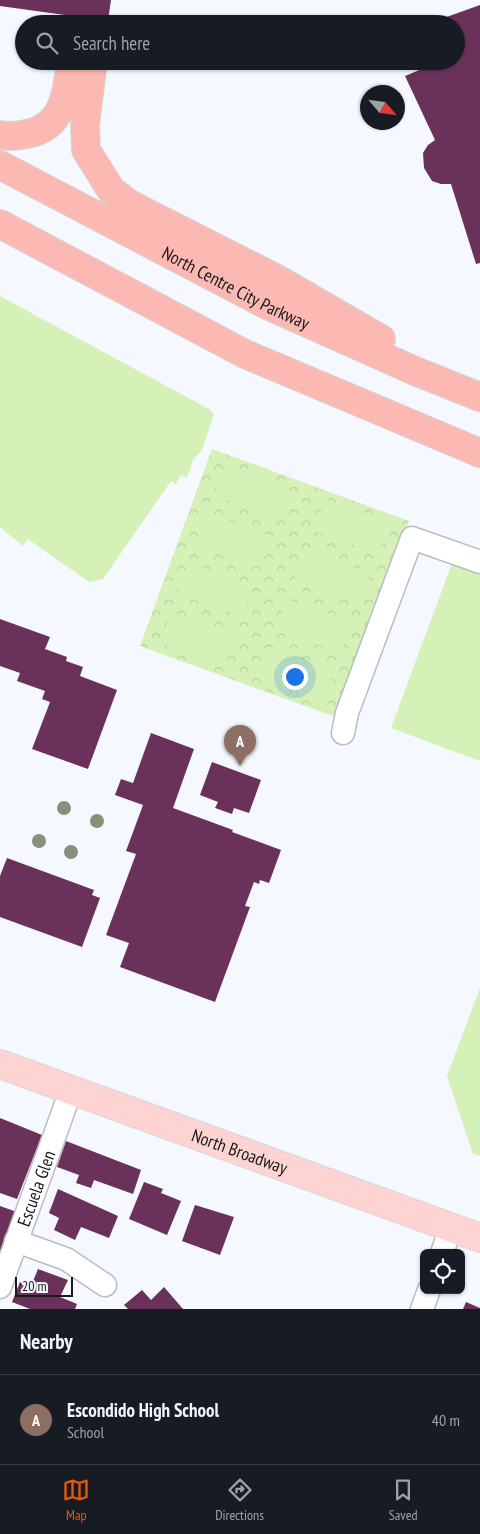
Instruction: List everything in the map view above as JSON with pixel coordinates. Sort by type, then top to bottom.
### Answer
[{"type":"highway","points":[[0,135],[10,138],[32,133],[53,122],[62,107],[71,70]]},
{"type":"highway","points":[[92,70],[84,126],[86,150],[111,190],[143,212],[279,280],[381,339],[415,371]]},
{"type":"highway","name":"North Centre City Parkway","points":[[0,165],[267,305],[415,371],[480,397]]},
{"type":"highway","points":[[0,224],[245,354],[480,453]]},
{"type":"main road","name":"North Broadway","points":[[0,1064],[480,1238]]},
{"type":"street","points":[[343,733],[347,713],[412,538],[480,562]]},
{"type":"street","name":"Escuela Glen","points":[[0,1287],[71,1090]]},
{"type":"street","points":[[443,1249],[451,1227]]},
{"type":"street","points":[[16,1241],[66,1259],[105,1286]]},
{"type":"street","points":[[422,1309],[428,1294]]},
{"type":"green space","points":[[0,296],[209,409],[214,414],[202,450],[193,460],[187,478],[181,475],[176,484],[171,481],[103,579],[89,582],[28,539],[23,546],[0,527]]},
{"type":"green space","points":[[212,449],[409,521],[338,718],[140,646]]},
{"type":"green space","points":[[225,464],[290,487],[279,518],[214,495]]},
{"type":"green space","points":[[325,500],[390,522],[379,554],[314,531]]},
{"type":"green space","points":[[206,513],[271,536],[260,567],[195,545]]},
{"type":"green space","points":[[305,550],[370,573],[359,604],[294,581]]},
{"type":"green space","points":[[188,562],[253,585],[242,616],[177,594]]},
{"type":"green space","points":[[452,563],[480,574],[480,761],[391,728]]},
{"type":"green space","points":[[287,599],[352,622],[341,653],[276,630]]},
{"type":"green space","points":[[171,612],[236,634],[225,666],[160,643]]},
{"type":"green space","points":[[270,648],[335,671],[324,702],[259,679]]},
{"type":"green space","points":[[480,988],[480,1156],[473,1154],[447,1076]]},
{"type":"building","points":[[0,0],[111,0],[109,15],[65,15],[0,6]]},
{"type":"building","points":[[480,5],[480,263],[476,264],[451,184],[441,184],[432,181],[424,168],[423,153],[428,145],[435,140],[405,76],[419,70],[465,70],[465,15],[452,15]]},
{"type":"building","points":[[0,619],[50,637],[45,649],[67,657],[66,661],[83,667],[80,676],[117,690],[88,769],[32,749],[50,702],[42,699],[45,691],[17,681],[20,673],[0,666]]},
{"type":"building","points":[[151,733],[194,749],[173,808],[281,850],[269,883],[260,880],[259,884],[254,882],[245,906],[250,907],[215,1002],[120,967],[129,943],[106,935],[136,854],[126,851],[143,805],[115,795],[121,779],[133,783]]},
{"type":"building","points":[[212,762],[261,780],[249,813],[234,808],[232,814],[215,808],[218,802],[200,795]]},
{"type":"building","points":[[7,858],[94,890],[92,895],[100,898],[82,947],[0,917],[0,876]]},
{"type":"building","points":[[0,1118],[42,1135],[17,1199],[0,1193]]},
{"type":"building","points":[[66,1141],[141,1170],[133,1194],[94,1180],[91,1188],[76,1183],[79,1175],[57,1167]]},
{"type":"building","points":[[144,1182],[163,1189],[161,1193],[181,1201],[167,1235],[129,1219]]},
{"type":"building","points":[[58,1189],[118,1216],[109,1238],[81,1227],[75,1240],[54,1230],[59,1218],[49,1213]]},
{"type":"building","points":[[195,1205],[234,1217],[220,1255],[182,1241]]},
{"type":"building","points":[[0,1206],[17,1212],[0,1253]]},
{"type":"building","points":[[38,1269],[68,1280],[60,1297],[77,1304],[75,1309],[30,1309],[12,1302],[20,1282],[31,1286]]},
{"type":"building","points":[[164,1287],[183,1309],[128,1309],[124,1305],[142,1290],[151,1300]]},
{"type":"building","points":[[466,1302],[480,1308],[480,1309],[463,1309]]},
{"type":"place","name":"Escondido High School","points":[[240,766]]}]
